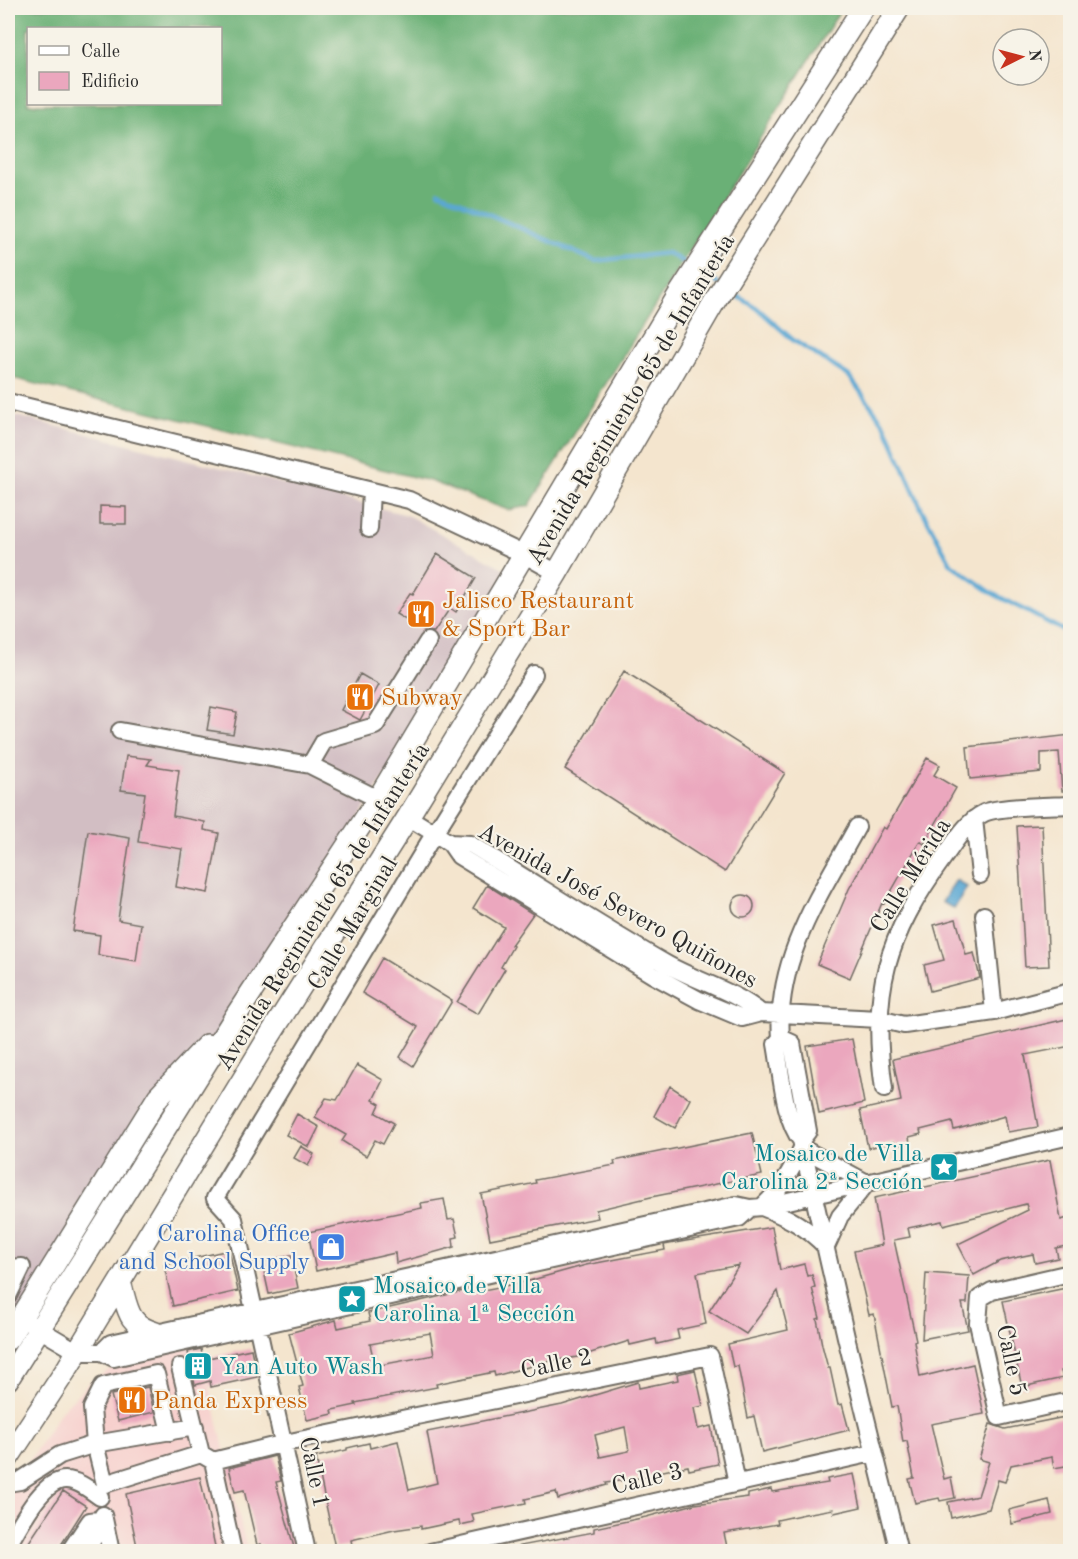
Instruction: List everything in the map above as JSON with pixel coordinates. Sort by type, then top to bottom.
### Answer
[{"type":"main road","name":"Avenida Regimiento 65 de Infantería","points":[[17,1330],[158,1097],[235,1017],[378,799],[678,296],[863,8]]},
{"type":"main road","name":"Avenida Regimiento 65 de Infantería","points":[[8,1458],[78,1352],[267,1040],[408,817],[557,573],[716,299],[899,8]]},
{"type":"main road","points":[[120,1282],[130,1316],[139,1328],[156,1333]]},
{"type":"main road","points":[[8,1379],[17,1330]]},
{"type":"street","points":[[8,402],[409,500],[525,555],[557,573]]},
{"type":"street","points":[[369,529],[371,491]]},
{"type":"street","points":[[310,765],[324,741],[375,726],[428,641]]},
{"type":"street","name":"Calle Marginal","points":[[216,1198],[434,834],[534,674]]},
{"type":"street","points":[[120,731],[310,765],[378,799]]},
{"type":"street","name":"Calle Mérida","points":[[884,1089],[879,1050],[882,979],[899,930],[938,865],[974,819],[987,811],[1071,805]]},
{"type":"street","name":"Avenida José Severo Quiñones","points":[[408,817],[450,843],[459,856],[501,873],[635,954],[743,999],[761,1013],[879,1019],[903,1025],[994,1012],[1071,992]]},
{"type":"street","points":[[974,819],[980,875]]},
{"type":"street","points":[[102,1352],[111,1343],[156,1333],[256,1318],[654,1238],[739,1218],[772,1198],[793,1169],[808,1131],[796,1109],[792,1043],[781,1038],[779,1015],[785,978],[797,939],[857,827]]},
{"type":"street","points":[[984,915],[994,1012]]},
{"type":"street","points":[[756,1208],[1071,1136]]},
{"type":"street","points":[[802,1144],[867,1183]]},
{"type":"street","points":[[802,1144],[873,1453],[899,1551]]},
{"type":"street","points":[[826,1247],[840,1216],[867,1183]]},
{"type":"street","name":"Calle 1","points":[[216,1198],[234,1219],[307,1551]]},
{"type":"street","points":[[756,1208],[793,1220],[812,1232],[826,1247]]},
{"type":"street","points":[[8,1268],[22,1267],[8,1296]]},
{"type":"street","name":"Calle 5","points":[[1071,1273],[992,1291],[980,1298],[978,1323],[999,1417],[1071,1401]]},
{"type":"street","points":[[17,1330],[78,1352],[102,1352],[114,1358],[256,1318]]},
{"type":"street","name":"Calle 2","points":[[285,1443],[710,1356],[737,1483]]},
{"type":"street","points":[[180,1367],[195,1427],[207,1458],[233,1551]]},
{"type":"street","points":[[111,1551],[104,1519],[103,1490],[95,1444],[92,1408],[103,1386],[156,1374],[170,1432]]},
{"type":"street","points":[[8,1483],[20,1481],[60,1455],[95,1444],[195,1427]]},
{"type":"street","points":[[8,1545],[40,1495],[55,1482],[66,1480],[103,1490],[207,1458],[285,1443]]},
{"type":"street","name":"Calle 3","points":[[430,1551],[873,1453]]},
{"type":"street","points":[[69,1551],[90,1521],[104,1519]]},
{"type":"street","points":[[86,1551],[104,1519]]},
{"type":"shaded area","points":[[8,414],[407,515],[510,572],[8,1388]]},
{"type":"shaded area","points":[[200,1343],[247,1551],[8,1551],[8,1495],[61,1411],[89,1383],[123,1361]]},
{"type":"green space","points":[[8,8],[842,8],[529,506],[508,510],[430,481],[8,377]]},
{"type":"water","points":[[956,880],[967,887],[954,909],[942,902]]},
{"type":"building","points":[[100,506],[126,507],[126,524],[100,524]]},
{"type":"building","points":[[437,554],[476,578],[456,612],[450,608],[434,632],[424,631],[396,614],[410,593],[413,594]]},
{"type":"building","points":[[624,671],[785,773],[725,872],[565,769]]},
{"type":"building","name":"Subway","points":[[360,674],[379,685],[360,720],[341,710]]},
{"type":"building","points":[[211,707],[237,712],[233,734],[207,730]]},
{"type":"building","points":[[1071,735],[1071,791],[1062,791],[1059,752],[1041,753],[1041,772],[970,779],[967,747]]},
{"type":"building","points":[[126,756],[151,759],[147,765],[179,770],[173,816],[205,822],[204,830],[219,833],[208,893],[176,887],[182,849],[138,842],[145,793],[121,790]]},
{"type":"building","points":[[927,758],[940,765],[934,775],[956,788],[924,844],[920,841],[884,904],[882,903],[850,978],[817,964],[849,889],[883,827],[886,829]]},
{"type":"building","points":[[1042,825],[1049,966],[1025,967],[1017,826]]},
{"type":"building","points":[[88,831],[130,838],[118,920],[141,924],[136,961],[98,955],[100,935],[73,931]]},
{"type":"building","points":[[487,885],[533,914],[511,945],[513,946],[501,967],[505,969],[478,1014],[457,1002],[504,927],[473,908]]},
{"type":"building","points":[[743,895],[751,898],[754,906],[751,914],[743,917],[735,914],[732,906],[735,898]]},
{"type":"building","points":[[956,919],[966,955],[974,953],[980,978],[930,991],[924,965],[944,960],[934,925]]},
{"type":"building","points":[[382,958],[452,1001],[413,1066],[400,1057],[418,1027],[362,993]]},
{"type":"building","points":[[1071,1018],[1071,1046],[1025,1055],[1038,1127],[1008,1132],[1005,1116],[954,1130],[952,1122],[920,1130],[921,1134],[909,1137],[910,1143],[895,1146],[894,1142],[868,1148],[860,1110],[901,1101],[893,1059]]},
{"type":"building","points":[[852,1039],[864,1103],[819,1114],[807,1046]]},
{"type":"building","points":[[357,1065],[383,1080],[373,1100],[380,1104],[376,1113],[394,1123],[383,1144],[375,1140],[366,1156],[342,1141],[346,1135],[315,1117],[326,1098],[337,1100]]},
{"type":"building","points":[[670,1086],[690,1099],[675,1128],[654,1116]]},
{"type":"building","points":[[297,1114],[319,1127],[309,1147],[286,1135]]},
{"type":"building","points":[[752,1133],[762,1175],[596,1210],[598,1218],[490,1239],[481,1194],[536,1183],[535,1180],[615,1165],[614,1161]]},
{"type":"building","points":[[301,1146],[314,1154],[308,1166],[294,1158]]},
{"type":"building","points":[[1050,1160],[1061,1220],[1071,1217],[1071,1245],[1056,1248],[1058,1258],[1035,1263],[1033,1254],[1000,1261],[974,1275],[958,1244],[1028,1210],[1026,1204],[943,1225],[942,1221],[908,1228],[910,1237],[894,1240],[916,1340],[914,1341],[920,1377],[973,1364],[984,1414],[931,1424],[944,1479],[951,1477],[955,1498],[940,1501],[939,1498],[915,1503],[909,1479],[914,1478],[907,1441],[903,1442],[897,1406],[892,1407],[874,1314],[869,1315],[854,1251],[882,1245],[874,1198]]},
{"type":"building","points":[[444,1199],[448,1220],[454,1219],[458,1237],[453,1238],[454,1247],[396,1263],[395,1253],[316,1271],[308,1232],[422,1208],[421,1203]]},
{"type":"building","points":[[772,1227],[780,1270],[804,1264],[807,1276],[812,1275],[815,1287],[812,1288],[820,1318],[817,1319],[822,1345],[828,1368],[830,1368],[838,1405],[842,1404],[849,1430],[762,1452],[754,1416],[748,1418],[738,1366],[733,1367],[728,1344],[788,1330],[778,1291],[746,1334],[709,1311],[739,1265],[697,1273],[706,1324],[677,1330],[679,1339],[657,1344],[656,1339],[630,1345],[629,1341],[578,1357],[550,1361],[495,1376],[494,1372],[436,1384],[437,1387],[355,1403],[356,1405],[332,1410],[333,1414],[307,1420],[299,1387],[303,1386],[289,1333],[336,1320],[338,1328],[370,1321],[368,1313],[472,1289],[473,1292],[525,1282],[586,1265],[665,1250],[664,1245]],"holes":[[[430,1333],[434,1355],[375,1366],[370,1344]]]},
{"type":"building","points":[[229,1250],[238,1291],[173,1306],[164,1265]]},
{"type":"building","points":[[291,1255],[298,1288],[269,1294],[262,1262]]},
{"type":"building","points":[[926,1273],[969,1276],[967,1303],[962,1303],[968,1330],[922,1339]]},
{"type":"building","points":[[1071,1287],[1071,1369],[1061,1371],[1063,1378],[1022,1387],[1003,1301]]},
{"type":"building","points":[[201,1349],[203,1359],[251,1349],[257,1377],[211,1387],[210,1381],[195,1385],[188,1352]]},
{"type":"building","points":[[695,1370],[703,1406],[694,1408],[698,1429],[711,1426],[718,1464],[689,1470],[688,1466],[658,1472],[658,1475],[606,1483],[607,1485],[558,1499],[556,1492],[525,1499],[526,1503],[472,1514],[474,1522],[460,1525],[459,1521],[421,1529],[421,1526],[394,1530],[351,1540],[352,1545],[335,1548],[316,1457],[369,1443],[370,1448],[398,1441],[409,1490],[437,1483],[427,1432],[562,1405],[638,1382],[639,1388],[678,1380],[677,1374]],"holes":[[[625,1427],[629,1451],[600,1457],[595,1435]]]},
{"type":"building","name":"Panda Express","points":[[148,1387],[154,1412],[118,1421],[111,1395]]},
{"type":"building","points":[[1065,1417],[1071,1442],[1071,1465],[1054,1468],[1052,1457],[1011,1465],[1005,1482],[998,1480],[989,1509],[951,1518],[948,1502],[978,1496],[989,1462],[979,1459],[990,1424],[1005,1429]]},
{"type":"building","points":[[275,1456],[281,1481],[276,1482],[295,1551],[263,1551],[261,1544],[257,1545],[244,1490],[235,1492],[229,1468]]},
{"type":"building","points":[[854,1474],[861,1507],[834,1513],[833,1509],[805,1514],[777,1520],[778,1524],[724,1533],[727,1547],[708,1551],[515,1551],[515,1547],[594,1532],[594,1528],[695,1504],[748,1497],[748,1494],[771,1489],[772,1492],[828,1483],[827,1479]]},
{"type":"building","points":[[200,1477],[216,1551],[138,1551],[126,1494]]},
{"type":"building","points":[[63,1491],[86,1506],[57,1551],[23,1551]]},
{"type":"building","points":[[1049,1500],[1052,1514],[1012,1524],[1009,1510]]},
{"type":"waterway","points":[[439,192],[595,261],[668,253],[691,267]]},
{"type":"waterway","points":[[700,273],[719,284]]},
{"type":"waterway","points":[[728,290],[757,308],[793,340],[849,376],[885,425],[922,510],[951,564],[992,593],[1070,634]]},
{"type":"place","name":"Jalisco Restaurant & Sport Bar","points":[[421,614]]},
{"type":"place","name":"Subway","points":[[360,697]]},
{"type":"place","name":"Mosaico de Villa Carolina 2ª Sección","points":[[944,1167]]},
{"type":"place","name":"Carolina Office and School Supply","points":[[331,1247]]},
{"type":"place","name":"Mosaico de Villa Carolina 1ª Sección","points":[[352,1299]]},
{"type":"place","name":"Yan Auto Wash","points":[[198,1366]]},
{"type":"place","name":"Panda Express","points":[[132,1400]]}]
